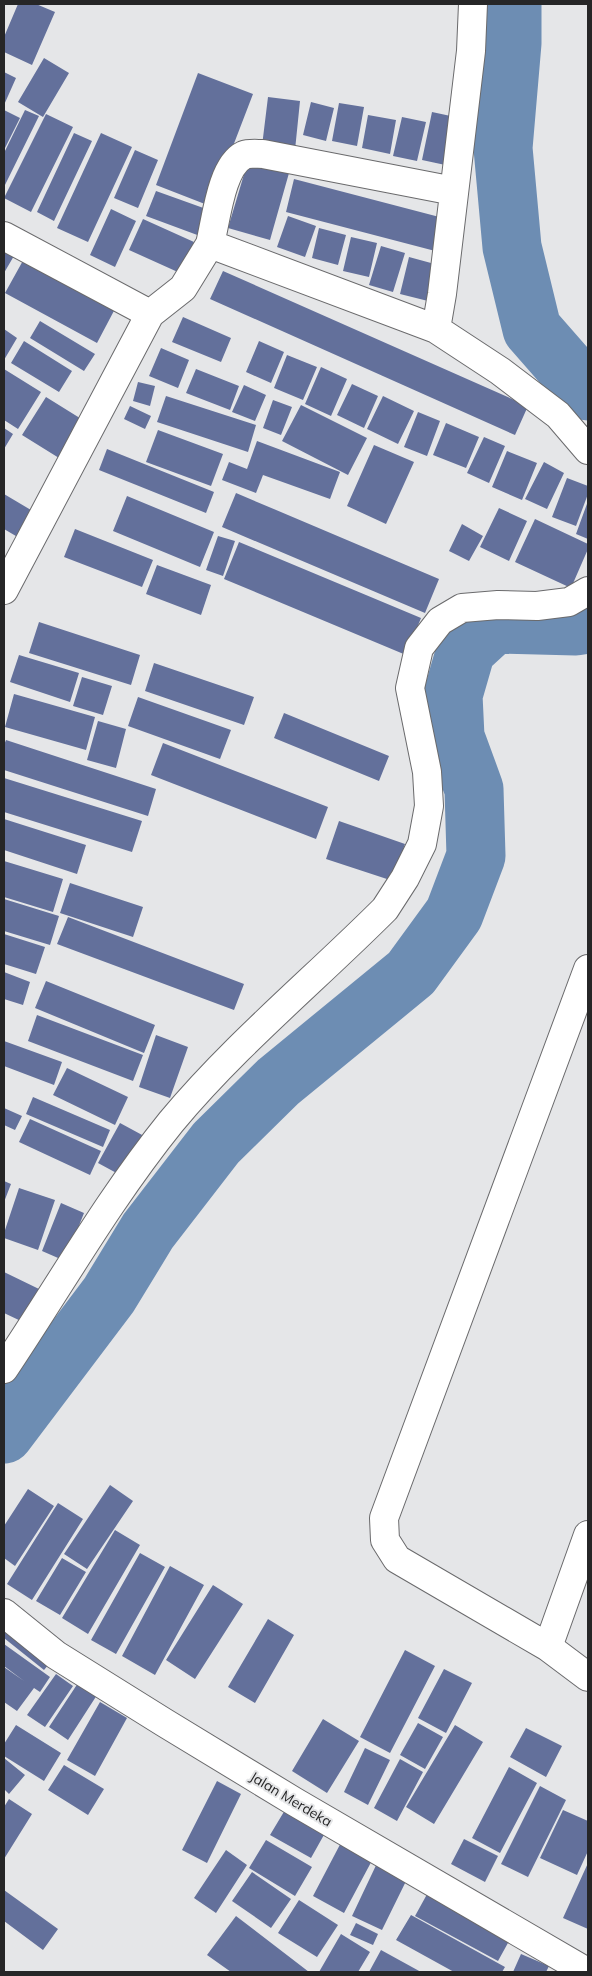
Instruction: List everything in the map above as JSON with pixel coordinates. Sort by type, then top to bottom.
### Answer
[{"type":"street","points":[[436,328],[442,294],[471,51],[473,4]]},
{"type":"street","points":[[4,590],[150,314],[183,288],[210,244],[226,176],[234,162],[246,154],[263,154],[454,190]]},
{"type":"street","points":[[4,236],[150,314]]},
{"type":"street","points":[[210,244],[436,328],[500,371],[558,415],[588,450]]},
{"type":"street","points":[[4,1369],[106,1210],[137,1165],[172,1121],[213,1076],[385,909],[405,878],[422,844],[429,806],[427,772],[410,688],[419,648],[440,620],[462,608],[498,605],[537,606],[569,602],[588,591]]},
{"type":"street","points":[[588,968],[384,1518],[385,1540],[397,1559],[548,1647],[588,1677]]},
{"type":"street","points":[[548,1647],[588,1535]]},
{"type":"street","name":"Jalan Merdeka","points":[[4,1613],[56,1655],[165,1723],[295,1802],[587,1972]]},
{"type":"building","points":[[18,4],[36,4],[55,12],[32,65],[4,52],[4,37]]},
{"type":"building","points":[[44,58],[69,73],[43,117],[18,102]]},
{"type":"building","points":[[4,72],[16,78],[4,105]]},
{"type":"building","points":[[198,73],[253,94],[210,206],[156,185]]},
{"type":"building","points":[[268,97],[300,101],[295,150],[262,146]]},
{"type":"building","points":[[311,102],[334,108],[326,141],[303,135]]},
{"type":"building","points":[[339,103],[364,107],[357,146],[332,141]]},
{"type":"building","points":[[4,110],[20,118],[4,150]]},
{"type":"building","points":[[25,110],[39,116],[4,187],[4,153]]},
{"type":"building","points":[[432,112],[460,118],[450,166],[422,160]]},
{"type":"building","points":[[46,114],[73,127],[31,212],[4,198]]},
{"type":"building","points":[[368,115],[396,120],[390,154],[362,148]]},
{"type":"building","points":[[402,117],[426,122],[417,161],[393,156]]},
{"type":"building","points":[[74,133],[92,141],[54,221],[37,212]]},
{"type":"building","points":[[101,133],[132,147],[88,242],[57,228]]},
{"type":"building","points":[[135,150],[158,160],[138,208],[114,198]]},
{"type":"building","points":[[248,161],[289,173],[270,240],[228,228]]},
{"type":"building","points":[[294,179],[447,219],[439,252],[286,212]]},
{"type":"building","points":[[156,191],[209,210],[200,236],[146,216]]},
{"type":"building","points":[[111,209],[136,221],[115,267],[90,255]]},
{"type":"building","points":[[288,216],[316,226],[305,257],[277,247]]},
{"type":"building","points":[[143,219],[194,242],[180,273],[129,250]]},
{"type":"building","points":[[319,228],[346,235],[338,265],[312,258]]},
{"type":"building","points":[[351,237],[377,243],[369,277],[343,271]]},
{"type":"building","points":[[4,240],[18,249],[4,273]]},
{"type":"building","points":[[381,246],[405,253],[393,292],[369,285]]},
{"type":"building","points":[[25,257],[116,307],[97,343],[5,293]]},
{"type":"building","points":[[409,257],[442,266],[432,302],[400,294]]},
{"type":"building","points":[[223,271],[528,406],[515,435],[210,299]]},
{"type":"building","points":[[183,317],[231,338],[221,362],[172,342]]},
{"type":"building","points":[[40,321],[95,354],[84,371],[30,338]]},
{"type":"building","points":[[4,329],[17,338],[4,360]]},
{"type":"building","points":[[24,341],[72,371],[59,392],[11,363]]},
{"type":"building","points":[[259,341],[284,352],[271,383],[246,372]]},
{"type":"building","points":[[161,348],[189,360],[178,388],[149,376]]},
{"type":"building","points":[[287,355],[317,367],[303,400],[274,388]]},
{"type":"building","points":[[321,367],[347,379],[331,416],[305,404]]},
{"type":"building","points":[[4,369],[41,392],[18,429],[4,420]]},
{"type":"building","points":[[196,369],[239,386],[230,410],[186,393]]},
{"type":"building","points":[[138,382],[155,386],[150,406],[133,401]]},
{"type":"building","points":[[352,384],[378,396],[364,428],[337,415]]},
{"type":"building","points":[[244,385],[266,395],[255,421],[232,412]]},
{"type":"building","points":[[166,396],[256,425],[248,452],[157,422]]},
{"type":"building","points":[[383,396],[414,411],[398,444],[367,429]]},
{"type":"building","points":[[46,397],[83,420],[59,458],[22,435]]},
{"type":"building","points":[[273,400],[292,407],[281,435],[263,428]]},
{"type":"building","points":[[301,405],[367,438],[348,475],[282,441]]},
{"type":"building","points":[[130,406],[151,416],[145,429],[124,419]]},
{"type":"building","points":[[418,412],[440,421],[427,456],[404,447]]},
{"type":"building","points":[[446,423],[479,437],[466,468],[433,455]]},
{"type":"building","points":[[4,428],[13,434],[4,449]]},
{"type":"building","points":[[158,430],[223,454],[211,486],[146,462]]},
{"type":"building","points":[[484,437],[505,446],[489,483],[467,473]]},
{"type":"building","points":[[257,441],[340,472],[330,499],[263,475],[256,493],[222,480],[229,462],[247,469]]},
{"type":"building","points":[[374,445],[414,462],[386,524],[347,506]]},
{"type":"building","points":[[107,449],[214,492],[206,513],[99,470]]},
{"type":"building","points":[[507,451],[537,463],[522,500],[492,487]]},
{"type":"building","points":[[544,462],[564,473],[547,509],[525,499]]},
{"type":"building","points":[[567,478],[588,486],[588,494],[576,526],[552,517]]},
{"type":"building","points":[[236,493],[439,579],[425,613],[222,527]]},
{"type":"building","points":[[4,494],[36,513],[21,539],[4,529]]},
{"type":"building","points":[[127,496],[214,532],[200,567],[113,531]]},
{"type":"building","points":[[588,501],[588,539],[576,534]]},
{"type":"building","points":[[499,508],[527,521],[509,561],[480,547]]},
{"type":"building","points":[[535,519],[588,544],[588,549],[571,588],[515,562]]},
{"type":"building","points":[[462,524],[483,536],[469,561],[449,551]]},
{"type":"building","points":[[75,529],[153,560],[142,587],[64,557]]},
{"type":"building","points":[[218,536],[235,541],[223,576],[206,570]]},
{"type":"building","points":[[239,542],[421,618],[406,655],[224,579]]},
{"type":"building","points":[[157,565],[211,585],[201,615],[146,594]]},
{"type":"building","points":[[39,622],[140,655],[131,685],[29,653]]},
{"type":"building","points":[[19,655],[79,673],[70,702],[10,682]]},
{"type":"building","points":[[154,663],[254,697],[244,725],[145,691]]},
{"type":"building","points":[[82,677],[112,686],[103,715],[73,706]]},
{"type":"building","points":[[14,694],[95,717],[86,750],[5,727]]},
{"type":"building","points":[[138,697],[231,730],[220,759],[128,726]]},
{"type":"building","points":[[284,713],[389,756],[379,781],[274,738]]},
{"type":"building","points":[[98,721],[126,729],[116,768],[87,760]]},
{"type":"building","points":[[6,740],[156,789],[148,816],[4,770],[4,745]]},
{"type":"building","points":[[163,743],[328,807],[316,839],[151,775]]},
{"type":"building","points":[[4,778],[142,821],[132,852],[4,812]]},
{"type":"building","points":[[4,819],[86,845],[77,874],[4,850]]},
{"type":"building","points":[[339,821],[405,844],[393,881],[326,859]]},
{"type":"building","points":[[4,861],[63,879],[53,912],[4,897]]},
{"type":"building","points":[[70,883],[143,907],[133,937],[60,913]]},
{"type":"building","points":[[4,899],[59,916],[50,945],[4,931]]},
{"type":"building","points":[[68,917],[244,984],[234,1010],[57,944]]},
{"type":"building","points":[[4,934],[45,947],[36,974],[4,964]]},
{"type":"building","points":[[4,972],[30,982],[23,1005],[4,999]]},
{"type":"building","points":[[46,981],[155,1025],[144,1053],[35,1008]]},
{"type":"building","points":[[37,1015],[143,1055],[133,1081],[28,1041]]},
{"type":"building","points":[[156,1035],[188,1047],[170,1098],[139,1087]]},
{"type":"building","points":[[4,1041],[62,1062],[54,1085],[4,1066]]},
{"type":"building","points":[[67,1068],[128,1097],[115,1125],[53,1095]]},
{"type":"building","points":[[33,1097],[110,1130],[103,1147],[26,1114]]},
{"type":"building","points":[[4,1108],[22,1116],[15,1130],[4,1125]]},
{"type":"building","points":[[30,1119],[101,1151],[90,1175],[19,1142]]},
{"type":"building","points":[[120,1123],[144,1136],[122,1176],[98,1163]]},
{"type":"building","points":[[4,1181],[11,1184],[4,1202]]},
{"type":"building","points":[[19,1188],[55,1200],[38,1250],[4,1238]]},
{"type":"building","points":[[61,1203],[84,1213],[65,1261],[42,1251]]},
{"type":"building","points":[[4,1272],[39,1289],[23,1322],[4,1313]]},
{"type":"building","points":[[110,1485],[133,1501],[87,1569],[64,1554]]},
{"type":"building","points":[[28,1489],[54,1506],[15,1566],[4,1558],[4,1526]]},
{"type":"building","points":[[58,1503],[83,1519],[32,1600],[7,1584]]},
{"type":"building","points":[[115,1530],[140,1545],[88,1634],[62,1618]]},
{"type":"building","points":[[140,1553],[165,1567],[116,1654],[91,1640]]},
{"type":"building","points":[[62,1558],[86,1572],[60,1615],[36,1601]]},
{"type":"building","points":[[170,1566],[204,1585],[155,1675],[122,1656]]},
{"type":"building","points":[[213,1585],[243,1604],[195,1679],[166,1660]]},
{"type":"building","points":[[268,1619],[294,1635],[255,1703],[228,1687]]},
{"type":"building","points":[[11,1625],[53,1659],[44,1670],[4,1638],[4,1634]]},
{"type":"building","points":[[4,1644],[50,1677],[40,1692],[34,1688],[17,1711],[4,1702],[4,1667],[24,1681],[4,1666]]},
{"type":"building","points":[[405,1650],[435,1666],[390,1753],[360,1737]]},
{"type":"building","points":[[444,1669],[472,1683],[446,1733],[418,1718]]},
{"type":"building","points":[[56,1674],[73,1686],[45,1727],[27,1715]]},
{"type":"building","points":[[78,1683],[97,1695],[68,1740],[49,1727]]},
{"type":"building","points":[[100,1702],[127,1718],[95,1776],[67,1760]]},
{"type":"building","points":[[323,1719],[359,1741],[327,1793],[292,1771]]},
{"type":"building","points":[[418,1723],[443,1737],[425,1769],[400,1755]]},
{"type":"building","points":[[16,1725],[61,1753],[44,1781],[4,1756],[4,1744]]},
{"type":"building","points":[[455,1725],[483,1742],[434,1824],[406,1807]]},
{"type":"building","points":[[526,1728],[562,1746],[546,1777],[510,1757]]},
{"type":"building","points":[[365,1748],[390,1760],[368,1805],[344,1792]]},
{"type":"building","points":[[4,1758],[25,1775],[9,1794],[4,1789]]},
{"type":"building","points":[[400,1759],[423,1772],[397,1821],[374,1808]]},
{"type":"building","points":[[64,1765],[104,1789],[88,1815],[48,1790]]},
{"type":"building","points":[[509,1767],[537,1783],[500,1853],[472,1838]]},
{"type":"building","points":[[217,1781],[241,1794],[207,1863],[182,1850]]},
{"type":"building","points":[[540,1786],[566,1800],[528,1877],[501,1864]]},
{"type":"building","points":[[9,1799],[32,1814],[4,1859],[4,1807]]},
{"type":"building","points":[[285,1810],[325,1833],[311,1858],[270,1835]]},
{"type":"building","points":[[563,1810],[588,1821],[588,1851],[577,1875],[540,1858]]},
{"type":"building","points":[[345,1835],[376,1853],[344,1913],[313,1896]]},
{"type":"building","points":[[464,1839],[498,1856],[485,1882],[451,1864]]},
{"type":"building","points":[[266,1840],[312,1867],[295,1896],[249,1868]]},
{"type":"building","points":[[226,1850],[247,1865],[216,1913],[194,1898]]},
{"type":"building","points":[[379,1859],[410,1873],[382,1930],[352,1916]]},
{"type":"building","points":[[588,1863],[588,1929],[563,1918]]},
{"type":"building","points":[[252,1872],[291,1899],[271,1928],[232,1901]]},
{"type":"building","points":[[431,1887],[514,1932],[498,1961],[415,1916]]},
{"type":"building","points":[[4,1890],[58,1929],[43,1950],[4,1921]]},
{"type":"building","points":[[299,1900],[338,1925],[317,1957],[278,1933]]},
{"type":"building","points":[[411,1915],[505,1967],[502,1972],[454,1972],[396,1940]]},
{"type":"building","points":[[236,1916],[309,1972],[231,1972],[207,1955]]},
{"type":"building","points":[[356,1923],[378,1934],[373,1945],[350,1935]]},
{"type":"building","points":[[341,1934],[370,1952],[358,1972],[319,1972]]},
{"type":"building","points":[[381,1950],[421,1972],[369,1972]]},
{"type":"building","points":[[521,1954],[549,1966],[546,1972],[513,1972]]},
{"type":"waterway","points":[[512,4],[512,43],[503,148],[512,247],[532,329],[588,391]]},
{"type":"waterway","points":[[4,1434],[109,1295],[148,1231],[216,1143],[278,1082],[411,973],[454,914],[476,856],[474,789],[455,737],[453,695],[466,650],[494,624],[576,626],[588,624]]}]
